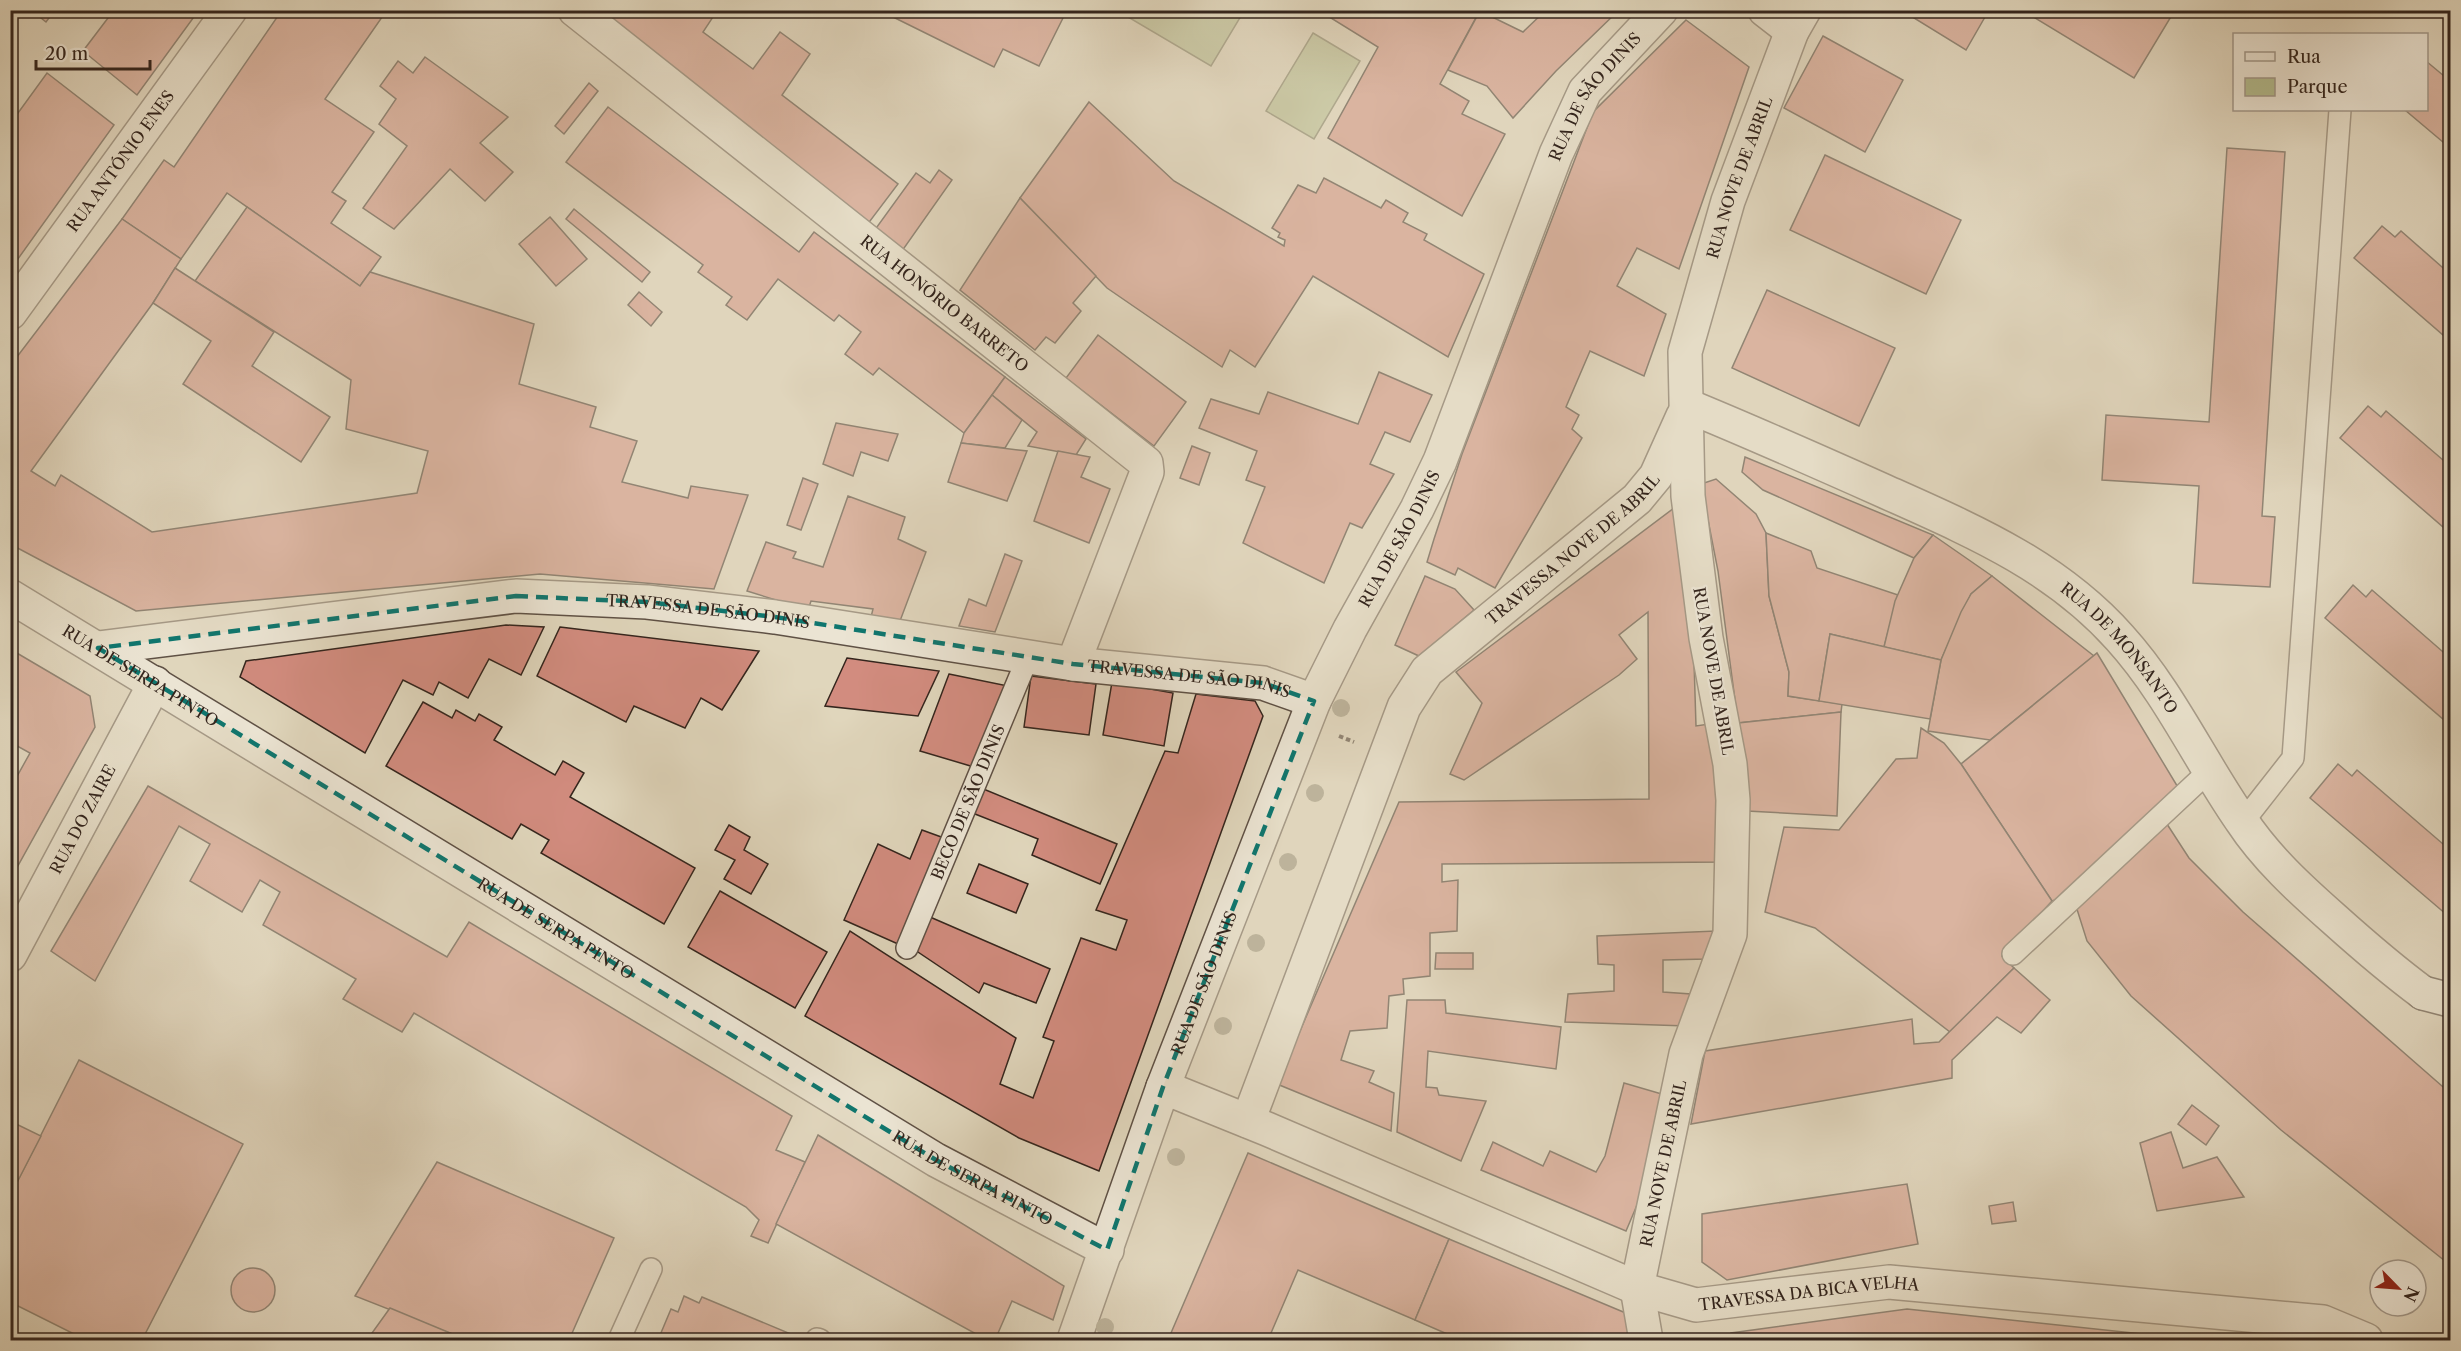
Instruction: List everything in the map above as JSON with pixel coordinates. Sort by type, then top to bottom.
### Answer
[{"type":"street","name":"RUA ANTÓNIO ENES","points":[[10,313],[230,10]]},
{"type":"street","name":"RUA HONÓRIO BARRETO","points":[[575,10],[1146,462],[1147,472],[1073,664]]},
{"type":"street","name":"RUA DE SÃO DINIS","points":[[1074,1341],[1163,1087],[1314,701],[1350,629],[1417,509],[1440,461],[1556,154],[1585,91],[1661,10]]},
{"type":"street","points":[[1765,10],[1798,21]]},
{"type":"street","name":"RUA NOVE DE ABRIL","points":[[1646,1341],[1638,1288],[1686,1054],[1730,934],[1733,800],[1730,764],[1706,638],[1689,507],[1685,352],[1728,201],[1798,21]]},
{"type":"street","name":"TRAVESSA NOVE DE ABRIL","points":[[1248,1121],[1404,707],[1427,671],[1637,500],[1656,476],[1688,406]]},
{"type":"street","name":"RUA DE MONSANTO","points":[[1688,406],[1764,437],[1974,531],[2013,551],[2089,607],[2121,639],[2151,677],[2242,823],[2291,881],[2385,965],[2437,997],[2451,1017]]},
{"type":"street","name":"RUA DE SERPA PINTO","points":[[10,596],[936,1160],[1107,1250]]},
{"type":"street","name":"TRAVESSA DE SÃO DINIS","points":[[98,648],[173,637],[516,597],[647,602],[775,617],[1073,664],[1263,683],[1314,701]]},
{"type":"street","name":"RUA DO ZAIRE","points":[[10,955],[155,683]]},
{"type":"street","points":[[1163,1087],[1248,1121]]},
{"type":"street","name":"TRAVESSA DA BICA VELHA","points":[[1248,1121],[1638,1288],[1696,1305],[1889,1282],[2323,1322],[2366,1341]]},
{"type":"lane","points":[[2242,823],[2293,758],[2340,111]]},
{"type":"lane","name":"BECO DE SÃO DINIS","points":[[907,948],[1028,657]]},
{"type":"lane","points":[[2013,954],[2210,771]]},
{"type":"lane","points":[[619,1341],[651,1269]]},
{"type":"highlighted area","points":[[516,596],[647,602],[775,617],[1073,664],[1263,683],[1314,701],[1163,1087],[1107,1250],[936,1160],[98,648]]},
{"type":"green space","points":[[1132,11],[1244,11],[1211,66],[1128,17]]},
{"type":"green space","points":[[1313,33],[1360,61],[1314,139],[1266,111]]},
{"type":"building","points":[[31,10],[55,10],[46,22]]},
{"type":"building","points":[[101,10],[199,10],[137,95],[83,51],[108,18]]},
{"type":"building","points":[[282,10],[387,10],[325,99],[374,132],[332,192],[346,201],[331,223],[381,257],[360,286],[227,193],[181,259],[122,219],[164,160],[174,167]]},
{"type":"building","points":[[597,10],[704,10],[713,17],[703,32],[753,69],[780,32],[810,54],[782,95],[898,184],[867,225]]},
{"type":"building","points":[[886,10],[1067,10],[1039,66],[1003,49],[994,67],[885,13]]},
{"type":"building","points":[[1318,10],[1480,10],[1440,84],[1469,101],[1462,114],[1505,134],[1462,216],[1328,138],[1378,47]]},
{"type":"building","points":[[1546,10],[1619,10],[1556,71],[1513,118],[1487,86],[1448,70],[1480,11],[1523,32]]},
{"type":"building","points":[[1901,10],[1989,10],[1966,50]]},
{"type":"building","points":[[2022,10],[2175,10],[2134,78]]},
{"type":"building","points":[[1686,20],[1749,67],[1679,269],[1637,248],[1617,286],[1666,314],[1644,376],[1590,351],[1566,407],[1579,415],[1572,429],[1582,438],[1495,588],[1458,568],[1455,575],[1427,562],[1462,454],[1593,112]]},
{"type":"building","points":[[1823,36],[1903,80],[1865,152],[1784,108]]},
{"type":"building","points":[[425,57],[508,117],[480,143],[513,172],[485,201],[450,169],[394,229],[363,208],[407,146],[379,124],[396,99],[380,86],[398,61],[413,73]]},
{"type":"building","points":[[2428,63],[2450,81],[2450,148],[2406,111],[2428,111]]},
{"type":"building","points":[[47,73],[114,125],[10,270],[10,124]]},
{"type":"building","points":[[589,83],[598,91],[564,134],[555,126]]},
{"type":"building","points":[[1089,102],[1174,181],[1284,246],[1285,240],[1278,237],[1280,233],[1272,228],[1298,185],[1316,193],[1324,178],[1381,208],[1386,200],[1408,213],[1403,222],[1427,234],[1424,240],[1484,274],[1448,357],[1313,276],[1255,367],[1230,350],[1222,367],[1107,288],[1020,198]]},
{"type":"building","points":[[608,107],[799,252],[814,232],[1005,377],[964,433],[879,368],[873,375],[845,354],[861,332],[839,315],[834,321],[778,279],[747,320],[726,305],[732,297],[698,272],[703,265],[566,162]]},
{"type":"building","points":[[2227,148],[2285,152],[2262,516],[2275,517],[2270,587],[2193,583],[2199,486],[2102,480],[2106,415],[2209,422]]},
{"type":"building","points":[[1825,155],[1961,220],[1926,294],[1790,230]]},
{"type":"building","points":[[939,170],[952,180],[902,251],[874,231],[916,173],[930,183]]},
{"type":"building","points":[[1020,198],[1096,276],[1073,303],[1081,311],[1055,343],[1046,337],[1035,350],[960,290]]},
{"type":"building","points":[[247,207],[360,286],[370,272],[534,324],[519,384],[596,407],[590,427],[637,441],[622,482],[688,498],[691,486],[748,495],[714,589],[540,574],[136,611],[10,544],[10,366],[122,219],[181,259],[153,303],[31,471],[55,486],[61,475],[152,532],[417,493],[428,451],[346,429],[351,380],[195,281]]},
{"type":"building","points":[[574,209],[650,272],[642,282],[566,219]]},
{"type":"building","points":[[550,217],[587,259],[556,286],[519,244]]},
{"type":"building","points":[[2382,226],[2395,237],[2401,231],[2450,274],[2450,341],[2354,258]]},
{"type":"building","points":[[175,268],[274,332],[252,366],[330,417],[301,462],[183,384],[211,341],[153,303]]},
{"type":"building","points":[[1767,290],[1895,348],[1859,426],[1732,368]]},
{"type":"building","points":[[639,292],[662,312],[651,326],[628,305]]},
{"type":"building","points":[[1098,335],[1186,402],[1154,446],[1066,378]]},
{"type":"building","points":[[1379,372],[1432,395],[1410,442],[1385,432],[1370,464],[1394,474],[1362,528],[1350,523],[1324,583],[1243,543],[1265,487],[1246,480],[1257,451],[1199,428],[1211,399],[1259,414],[1268,392],[1358,424]]},
{"type":"building","points":[[1005,377],[1086,439],[1076,455],[1028,446],[1037,432],[992,395]]},
{"type":"building","points":[[992,395],[1022,420],[1005,448],[961,443],[964,433]]},
{"type":"building","points":[[2368,406],[2381,417],[2386,411],[2450,466],[2450,533],[2340,438]]},
{"type":"building","points":[[836,423],[898,434],[888,461],[861,452],[853,476],[823,464]]},
{"type":"building","points":[[961,443],[1027,451],[1007,501],[948,482]]},
{"type":"building","points":[[1192,446],[1210,453],[1199,485],[1180,478]]},
{"type":"building","points":[[1058,451],[1090,457],[1081,477],[1110,489],[1089,543],[1034,521]]},
{"type":"building","points":[[1745,457],[1933,535],[1914,558],[1763,490],[1742,472]]},
{"type":"building","points":[[803,478],[818,484],[801,530],[787,525]]},
{"type":"building","points":[[1716,479],[1756,514],[1766,533],[1769,596],[1789,672],[1788,696],[1842,704],[1841,712],[1738,723],[1718,571],[1701,484]]},
{"type":"building","points":[[848,496],[905,517],[898,539],[926,552],[900,621],[871,617],[873,609],[811,601],[807,613],[777,608],[779,601],[747,591],[766,542],[796,552],[793,558],[823,567]]},
{"type":"building","points":[[1678,505],[1692,597],[1696,726],[1716,723],[1725,862],[1442,864],[1442,882],[1458,880],[1457,931],[1430,933],[1430,976],[1403,979],[1404,994],[1389,996],[1387,1028],[1350,1031],[1341,1060],[1374,1071],[1369,1082],[1394,1093],[1391,1131],[1277,1084],[1399,802],[1649,799],[1648,612],[1619,635],[1637,659],[1619,675],[1464,780],[1450,774],[1482,703],[1456,672]]},
{"type":"building","points":[[1766,533],[1811,551],[1817,568],[1898,595],[1884,647],[1830,634],[1819,701],[1788,696],[1789,672],[1769,596]]},
{"type":"building","points":[[1933,535],[1992,576],[1971,594],[1941,660],[1884,647],[1895,601],[1914,558]]},
{"type":"building","points":[[1005,554],[1022,561],[995,632],[959,626],[969,599],[986,606]]},
{"type":"building","points":[[1425,576],[1455,589],[1474,610],[1419,656],[1395,645]]},
{"type":"building","points":[[1992,576],[2094,656],[1990,740],[1928,731],[1941,660],[1971,594]]},
{"type":"building","points":[[2353,585],[2366,597],[2372,590],[2450,658],[2450,725],[2325,618]]},
{"type":"building","points":[[506,625],[544,627],[521,675],[489,659],[468,698],[439,682],[433,695],[403,680],[365,753],[240,677],[246,661]]},
{"type":"building","points":[[560,627],[759,651],[722,710],[701,698],[685,728],[634,706],[626,722],[537,676]]},
{"type":"building","points":[[1830,634],[1941,660],[1930,719],[1819,701]]},
{"type":"building","points":[[10,649],[90,696],[95,727],[10,880],[10,789],[30,753],[10,742]]},
{"type":"building","points":[[2097,653],[2179,789],[2068,896],[2052,901],[1961,764]]},
{"type":"building","points":[[847,658],[939,671],[918,716],[825,706]]},
{"type":"building","points":[[949,674],[1008,686],[974,767],[920,751]]},
{"type":"building","points":[[1031,676],[1096,684],[1089,735],[1024,727]]},
{"type":"building","points":[[1112,682],[1173,693],[1164,746],[1103,735]]},
{"type":"building","points":[[1196,694],[1255,701],[1263,716],[1099,1171],[1019,1138],[805,1016],[850,931],[1016,1038],[1000,1084],[1033,1098],[1054,1041],[1043,1037],[1081,938],[1116,950],[1127,920],[1096,910],[1165,751],[1178,753]]},
{"type":"building","points":[[423,702],[452,718],[456,710],[475,721],[479,714],[502,727],[494,740],[555,775],[563,761],[584,773],[570,797],[695,868],[664,924],[541,853],[549,840],[521,824],[512,839],[386,766]]},
{"type":"building","points":[[1841,712],[1837,816],[1747,811],[1738,723]]},
{"type":"building","points":[[1921,728],[1944,743],[1961,764],[2052,901],[2002,956],[2014,968],[1950,1032],[1815,928],[1765,912],[1784,827],[1839,830],[1896,759],[1917,758]]},
{"type":"building","points":[[2338,764],[2352,776],[2357,770],[2450,850],[2450,911],[2447,915],[2310,798]]},
{"type":"building","points":[[148,786],[447,957],[469,922],[792,1116],[776,1150],[805,1162],[768,1243],[751,1236],[759,1220],[746,1207],[414,1013],[402,1032],[343,999],[356,979],[263,925],[280,892],[260,880],[242,912],[190,881],[210,844],[179,826],[95,981],[51,951]]},
{"type":"building","points":[[981,788],[1117,844],[1100,884],[1032,855],[1038,839],[970,812]]},
{"type":"building","points":[[2165,821],[2189,858],[2243,912],[2450,1093],[2450,1265],[2281,1130],[2131,996],[2087,941],[2075,903]]},
{"type":"building","points":[[729,825],[750,837],[744,850],[768,864],[751,894],[724,879],[735,860],[715,850]]},
{"type":"building","points":[[922,830],[944,838],[898,944],[844,920],[878,844],[910,859]]},
{"type":"building","points":[[979,864],[1028,884],[1016,913],[967,893]]},
{"type":"building","points":[[720,891],[827,952],[795,1008],[688,947]]},
{"type":"building","points":[[930,917],[1050,969],[1036,1003],[984,983],[979,993],[915,950]]},
{"type":"building","points":[[1716,931],[1707,959],[1663,960],[1663,992],[1691,994],[1687,1026],[1565,1022],[1568,994],[1614,991],[1614,965],[1598,964],[1597,936]]},
{"type":"building","points":[[1436,953],[1473,953],[1473,969],[1435,969]]},
{"type":"building","points":[[2014,968],[2050,1000],[2021,1033],[1997,1017],[1952,1060],[1952,1078],[1691,1124],[1705,1051],[1912,1019],[1914,1044],[1939,1042]]},
{"type":"building","points":[[1407,1000],[1445,1000],[1446,1013],[1561,1027],[1556,1069],[1428,1051],[1426,1087],[1437,1088],[1439,1095],[1486,1101],[1461,1161],[1397,1132]]},
{"type":"building","points":[[79,1060],[243,1144],[142,1340],[86,1340],[10,1302],[10,1196]]},
{"type":"building","points":[[1624,1083],[1672,1097],[1657,1158],[1626,1231],[1481,1170],[1493,1142],[1543,1166],[1550,1151],[1596,1172],[1605,1156]]},
{"type":"building","points":[[2192,1105],[2219,1126],[2206,1145],[2178,1124]]},
{"type":"building","points":[[10,1121],[41,1136],[10,1196]]},
{"type":"building","points":[[2171,1132],[2183,1168],[2217,1157],[2244,1197],[2157,1211],[2140,1143]]},
{"type":"building","points":[[818,1135],[1064,1286],[1053,1320],[1012,1301],[995,1340],[987,1340],[776,1224]]},
{"type":"building","points":[[1248,1153],[1449,1239],[1415,1320],[1298,1270],[1268,1340],[1168,1340]]},
{"type":"building","points":[[437,1162],[614,1238],[569,1340],[467,1340],[355,1296]]},
{"type":"building","points":[[1907,1184],[1918,1244],[1727,1280],[1702,1262],[1702,1214]]},
{"type":"building","points":[[2013,1202],[2016,1221],[1992,1224],[1989,1206]]},
{"type":"building","points":[[1449,1239],[1640,1319],[1631,1340],[1461,1340],[1415,1320]]},
{"type":"building","points":[[253,1268],[268,1275],[275,1290],[268,1305],[253,1312],[238,1305],[231,1290],[238,1275]]},
{"type":"building","points":[[684,1296],[699,1303],[702,1297],[805,1340],[658,1340],[671,1309],[678,1312]]},
{"type":"building","points":[[390,1308],[467,1340],[367,1340]]},
{"type":"building","points":[[1907,1309],[2199,1340],[1731,1340],[1731,1333]]}]
